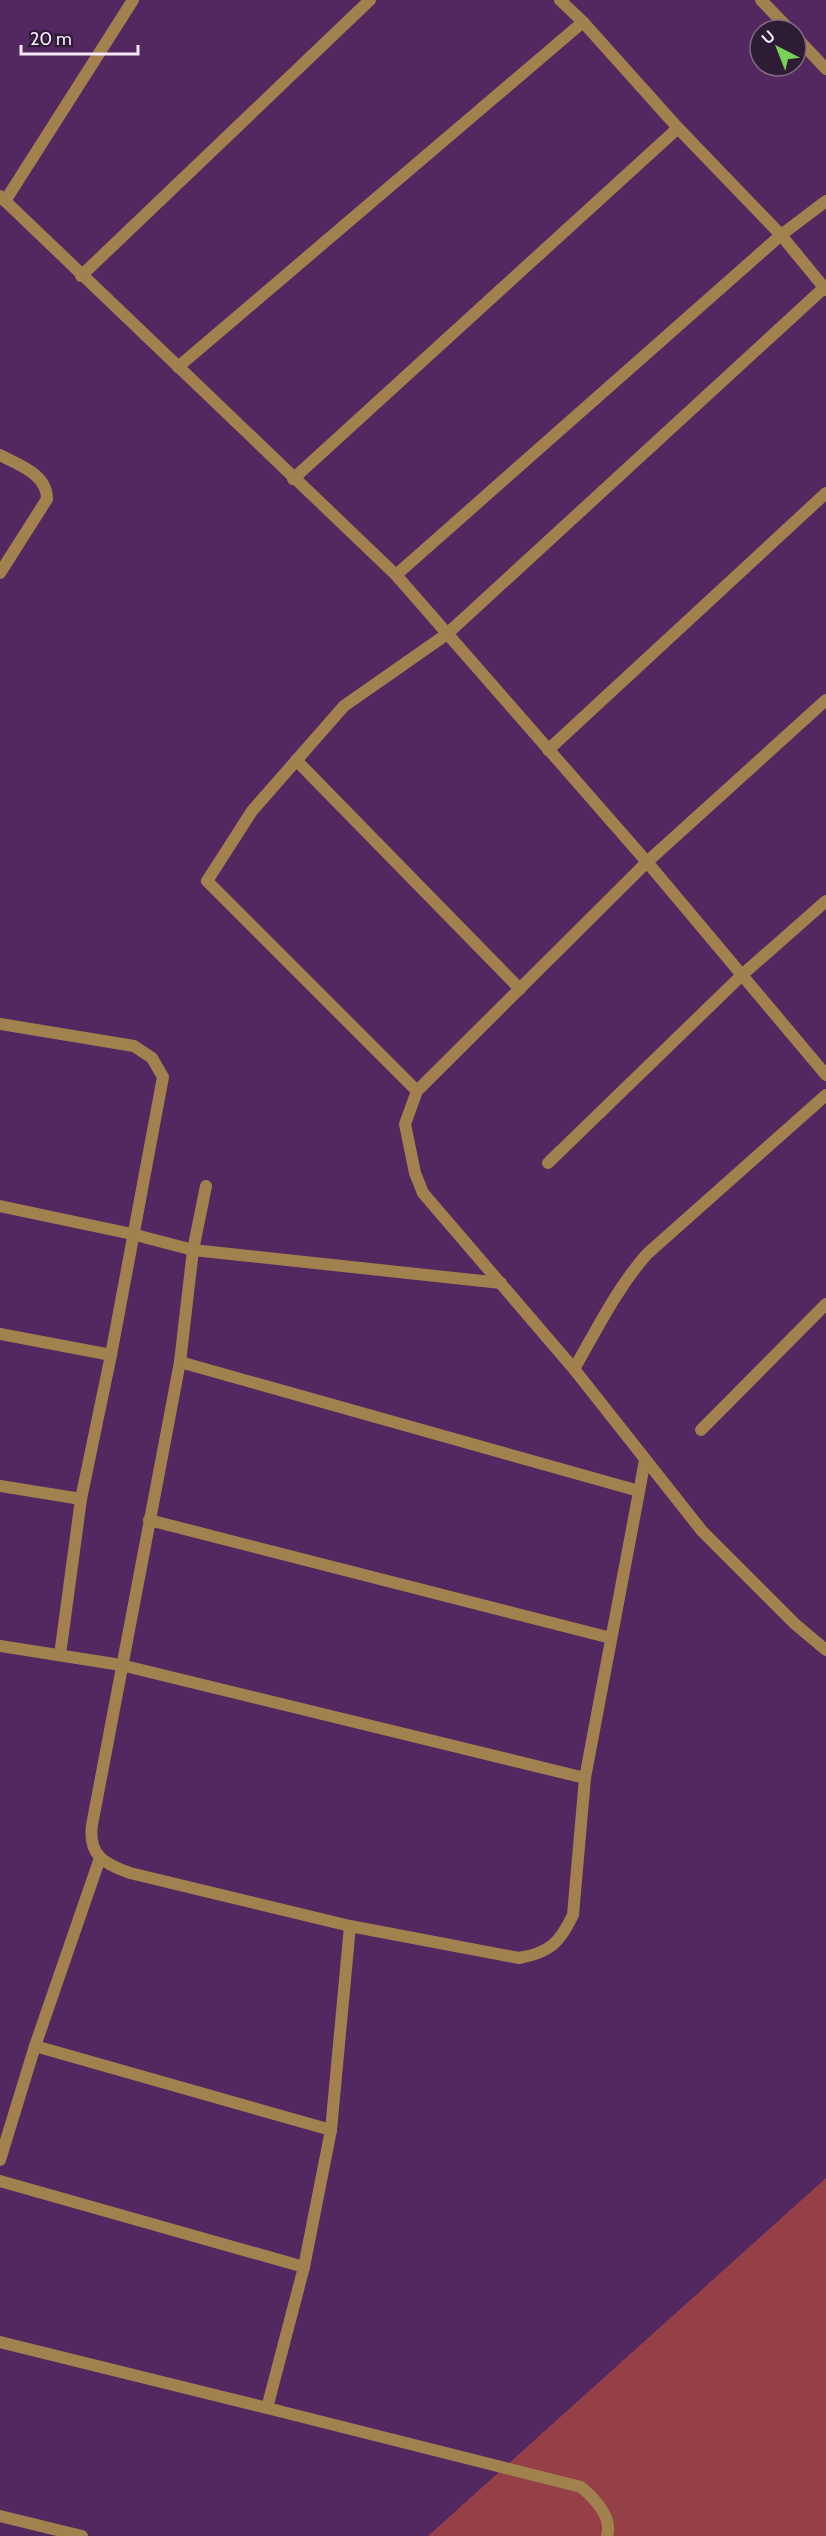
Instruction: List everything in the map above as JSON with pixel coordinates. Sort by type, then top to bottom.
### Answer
[{"type":"street","points":[[133,0],[2,198],[293,479],[396,575],[646,862],[826,1075]]},
{"type":"street","points":[[81,276],[370,0]]},
{"type":"street","points":[[417,1091],[207,881],[243,822],[344,706],[447,634],[825,288],[781,235],[560,0]]},
{"type":"street","points":[[761,0],[778,18]]},
{"type":"street","points":[[178,367],[583,22]]},
{"type":"street","points":[[808,50],[826,69]]},
{"type":"street","points":[[293,479],[678,128]]},
{"type":"street","points":[[396,575],[781,235],[826,201]]},
{"type":"street","points":[[0,455],[37,476],[47,491],[47,499],[0,573]]},
{"type":"street","points":[[548,750],[826,493]]},
{"type":"street","points":[[826,700],[646,862],[417,1091],[405,1124],[418,1183],[423,1193],[574,1369],[702,1531],[795,1624],[826,1650]]},
{"type":"street","points":[[296,760],[520,988]]},
{"type":"street","points":[[548,1163],[742,975],[826,900]]},
{"type":"street","points":[[0,1024],[134,1046],[145,1052],[163,1077],[111,1355],[81,1499],[60,1655]]},
{"type":"street","points":[[574,1369],[616,1294],[647,1254],[826,1095]]},
{"type":"street","points":[[206,1186],[193,1250],[180,1362],[90,1837],[100,1858],[111,1866],[129,1873],[350,1926],[519,1958],[535,1955],[550,1948],[563,1935],[573,1915],[585,1778],[645,1460]]},
{"type":"street","points":[[0,1206],[132,1234],[193,1250],[501,1283]]},
{"type":"street","points":[[701,1430],[826,1304]]},
{"type":"street","points":[[0,1334],[111,1355]]},
{"type":"street","points":[[180,1362],[639,1491]]},
{"type":"street","points":[[0,1486],[81,1499]]},
{"type":"street","points":[[149,1520],[611,1638]]},
{"type":"street","points":[[0,1646],[121,1665],[585,1778]]},
{"type":"street","points":[[0,2160],[100,1858]]},
{"type":"street","points":[[267,2408],[304,2267],[331,2130],[350,1926]]},
{"type":"street","points":[[36,2046],[331,2130]]},
{"type":"street","points":[[0,2181],[304,2267]]},
{"type":"street","points":[[0,2342],[581,2487],[601,2507],[608,2531],[607,2536]]},
{"type":"street","points":[[0,2516],[82,2536]]},
{"type":"shaded area","points":[[826,2178],[826,2536],[428,2536]]}]
